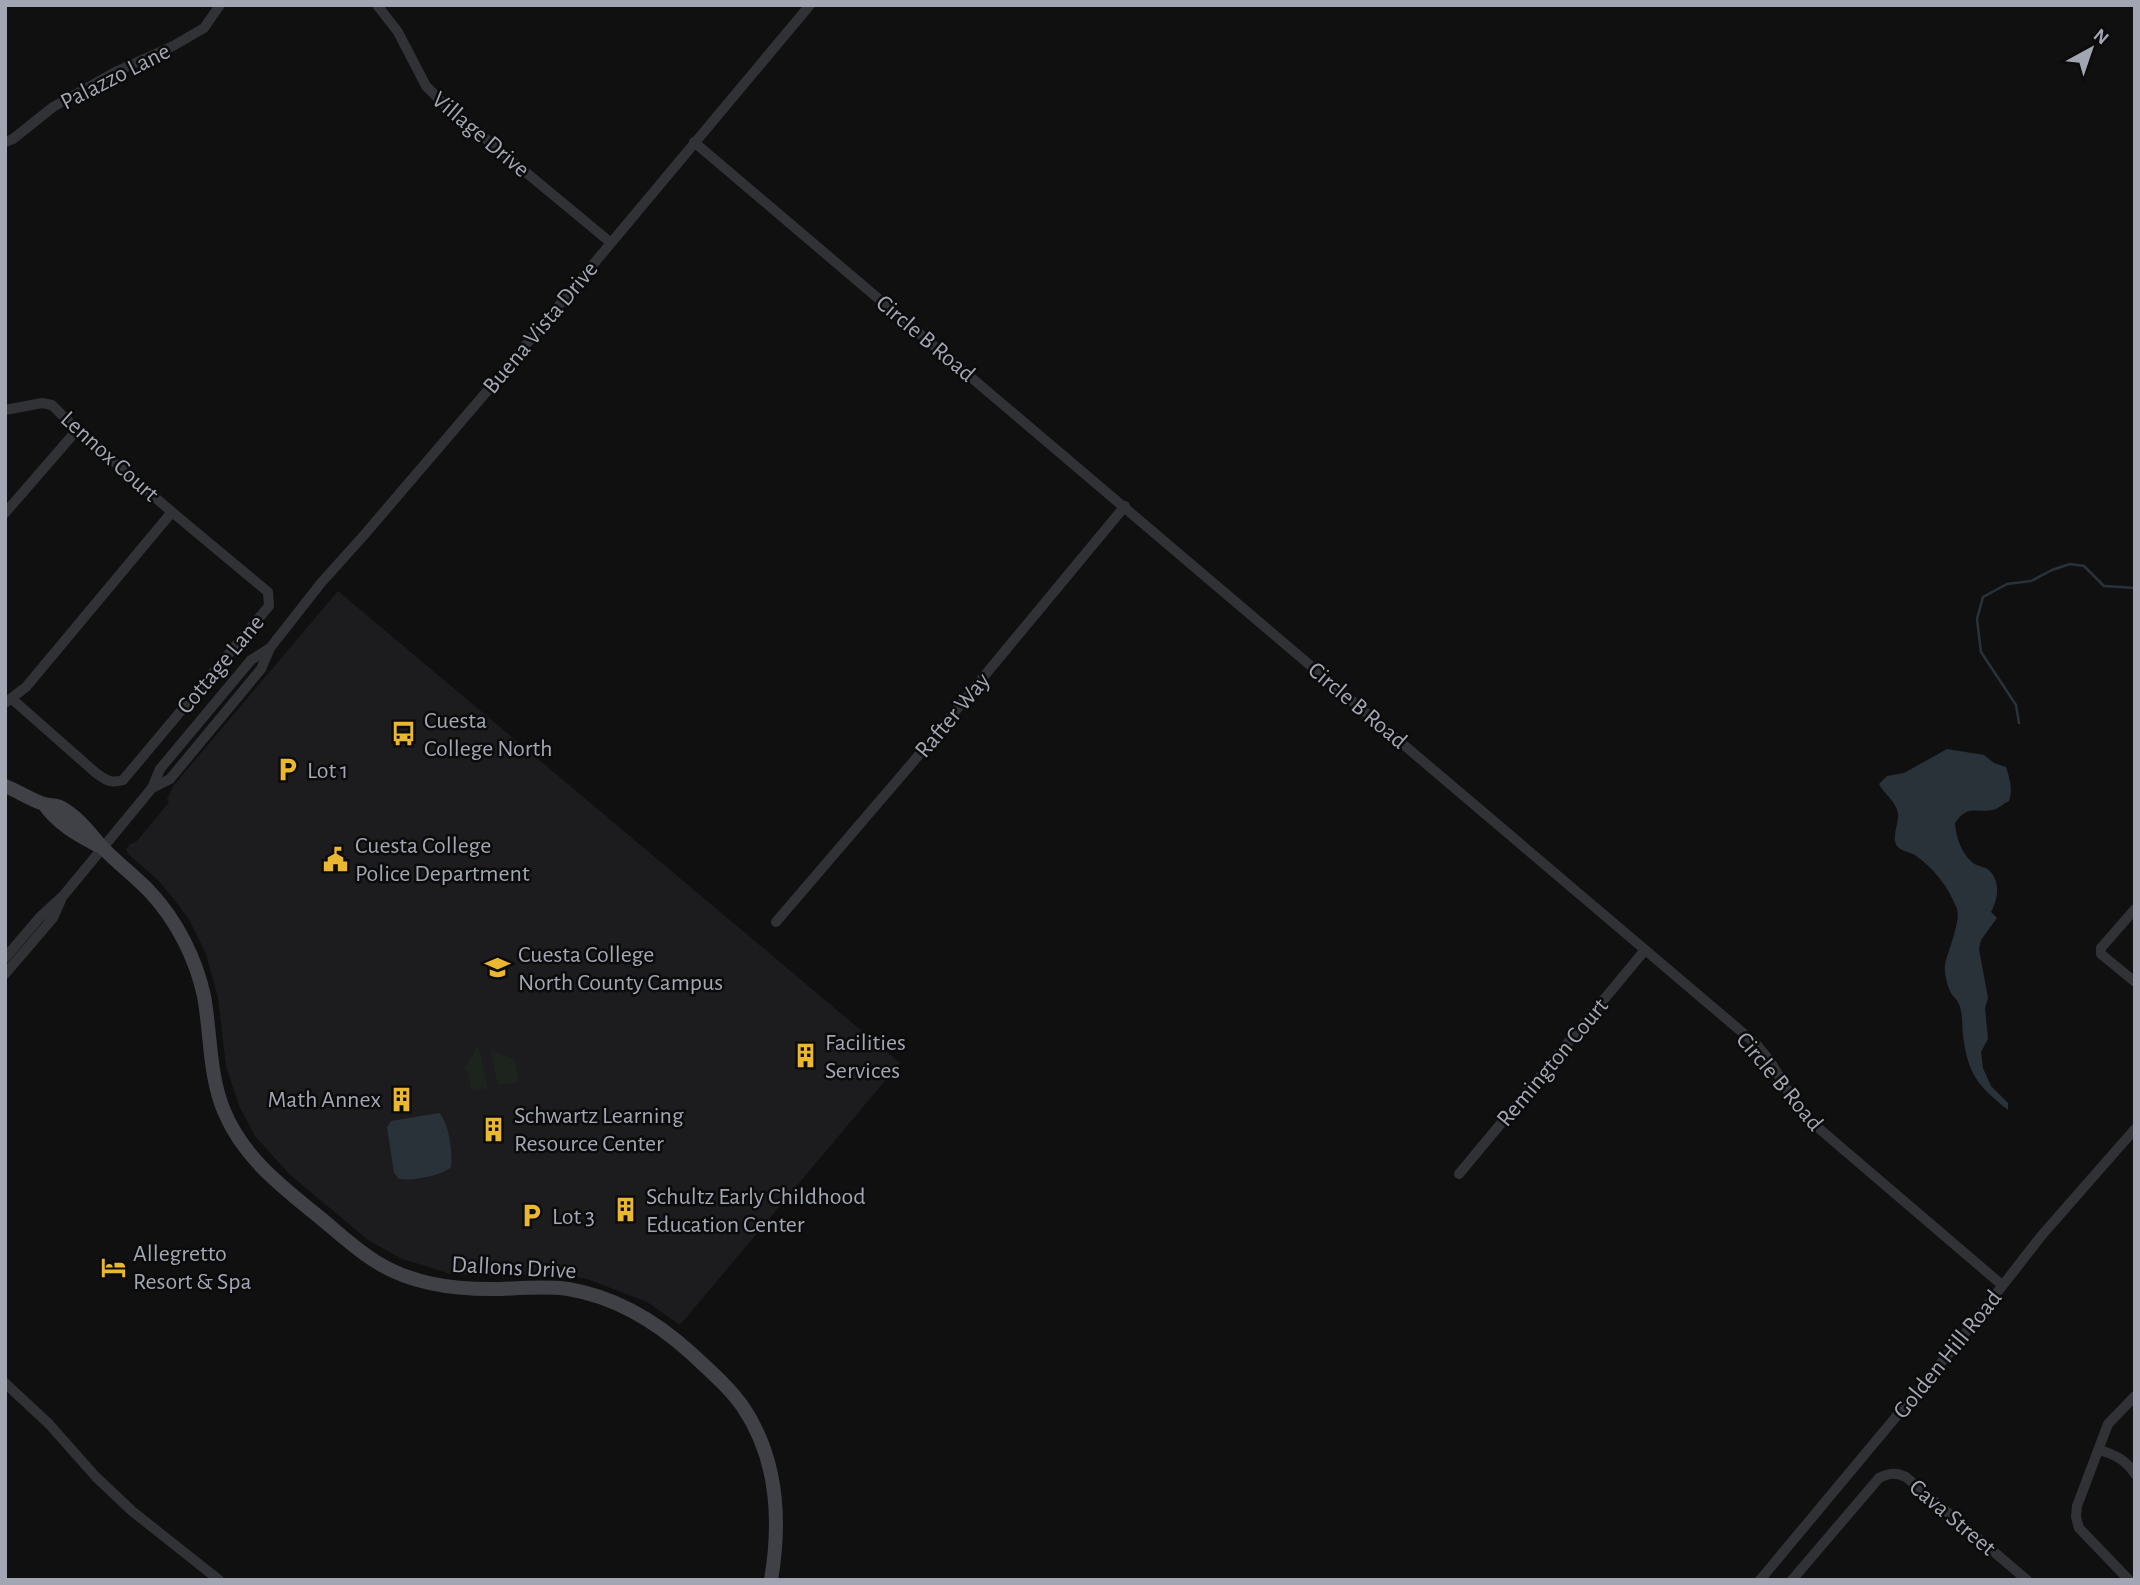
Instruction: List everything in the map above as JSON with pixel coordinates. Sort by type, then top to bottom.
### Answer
[{"type":"street","name":"Palazzo Lane","points":[[5,142],[63,102],[115,72],[173,46],[204,28],[220,5]]},
{"type":"street","name":"Village Drive","points":[[377,5],[398,32],[426,86],[456,115],[610,242]]},
{"type":"street","name":"Buena Vista Drive","points":[[5,958],[40,917],[63,896],[152,788],[170,779],[261,669],[270,649],[321,583],[452,433],[810,5]]},
{"type":"street","name":"Circle B Road","points":[[694,142],[1756,1044],[1808,1120],[2002,1285]]},
{"type":"street","name":"Lennox Court","points":[[5,410],[42,403],[52,404],[172,512]]},
{"type":"street","points":[[5,513],[78,430]]},
{"type":"street","name":"Rafter Way","points":[[776,922],[913,762],[1125,506]]},
{"type":"street","name":"Cottage Lane","points":[[172,512],[268,592],[269,606],[123,780],[108,781],[96,774],[9,701],[26,687],[172,512]]},
{"type":"street","name":"Dallons Drive","points":[[5,786],[44,804],[59,806],[85,825],[102,847],[151,893],[181,935],[203,994],[212,1068],[224,1112],[248,1152],[276,1182],[367,1256],[397,1273],[436,1285],[466,1290],[541,1287],[593,1294],[641,1315],[674,1337],[726,1385],[744,1409],[757,1434],[774,1484],[777,1524],[771,1580]]},
{"type":"street","name":"Buena Vista Drive","points":[[5,974],[53,918],[63,896]]},
{"type":"street","points":[[2135,909],[2101,948],[2101,954],[2135,982]]},
{"type":"street","name":"Remington Court","points":[[1459,1174],[1645,950]]},
{"type":"street","name":"Golden Hill Road","points":[[1760,1580],[1961,1340],[2002,1285],[2077,1194],[2135,1129]]},
{"type":"street","points":[[5,1383],[49,1424],[96,1477],[132,1511],[219,1580]]},
{"type":"street","points":[[2129,1580],[2079,1528],[2076,1517],[2077,1506],[2108,1424],[2135,1396]]},
{"type":"street","points":[[2099,1450],[2122,1460],[2135,1474]]},
{"type":"street","name":"Cava Street","points":[[1792,1580],[1879,1478],[1898,1473],[2027,1580]]},
{"type":"shaded area","name":"Cuesta College North County Campus","points":[[338,591],[900,1063],[680,1325],[647,1302],[587,1279],[561,1274],[450,1274],[400,1258],[368,1240],[289,1174],[255,1136],[239,1106],[226,1066],[218,998],[206,954],[190,921],[177,903],[126,849],[136,842],[169,802],[167,799],[174,785]]},
{"type":"shaded area","points":[[1947,749],[1984,755],[1994,763],[2006,767],[2010,784],[2009,801],[1993,810],[1968,811],[1955,823],[1965,855],[1973,863],[1989,870],[1997,885],[1997,896],[1991,912],[1997,918],[1981,940],[1979,949],[1988,998],[1985,1008],[1988,1039],[1981,1052],[1983,1068],[1991,1086],[2008,1103],[2008,1110],[1989,1094],[1972,1070],[1965,1049],[1960,1008],[1947,982],[1945,965],[1956,928],[1957,909],[1935,872],[1915,855],[1897,846],[1897,810],[1879,784],[1887,776],[1904,773]]},
{"type":"shaded area","points":[[478,1045],[488,1088],[472,1091],[468,1071],[464,1069]]},
{"type":"shaded area","points":[[491,1050],[515,1060],[519,1082],[498,1085]]},
{"type":"shaded area","points":[[439,1113],[449,1138],[451,1167],[426,1177],[399,1179],[394,1173],[387,1127],[391,1121]]},
{"type":"waterway","points":[[2019,723],[2016,705],[1981,652],[1977,619],[1983,597],[2007,584],[2031,581],[2070,564],[2084,566],[2104,586],[2135,588]]},
{"type":"place","name":"Cuesta College North","points":[[404,734]]},
{"type":"place","name":"Lot 1","points":[[287,770]]},
{"type":"place","name":"Cuesta College Police Department","points":[[335,859]]},
{"type":"place","name":"Cuesta College North County Campus","points":[[498,968]]},
{"type":"place","name":"Facilities Services","points":[[805,1056]]},
{"type":"place","name":"Math Annex","points":[[401,1099]]},
{"type":"place","name":"Schwartz Learning Resource Center","points":[[494,1129]]},
{"type":"place","name":"Schultz Early Childhood Education Center","points":[[626,1210]]},
{"type":"place","name":"Lot 3","points":[[532,1216]]},
{"type":"place","name":"Allegretto Resort & Spa","points":[[113,1267]]}]
